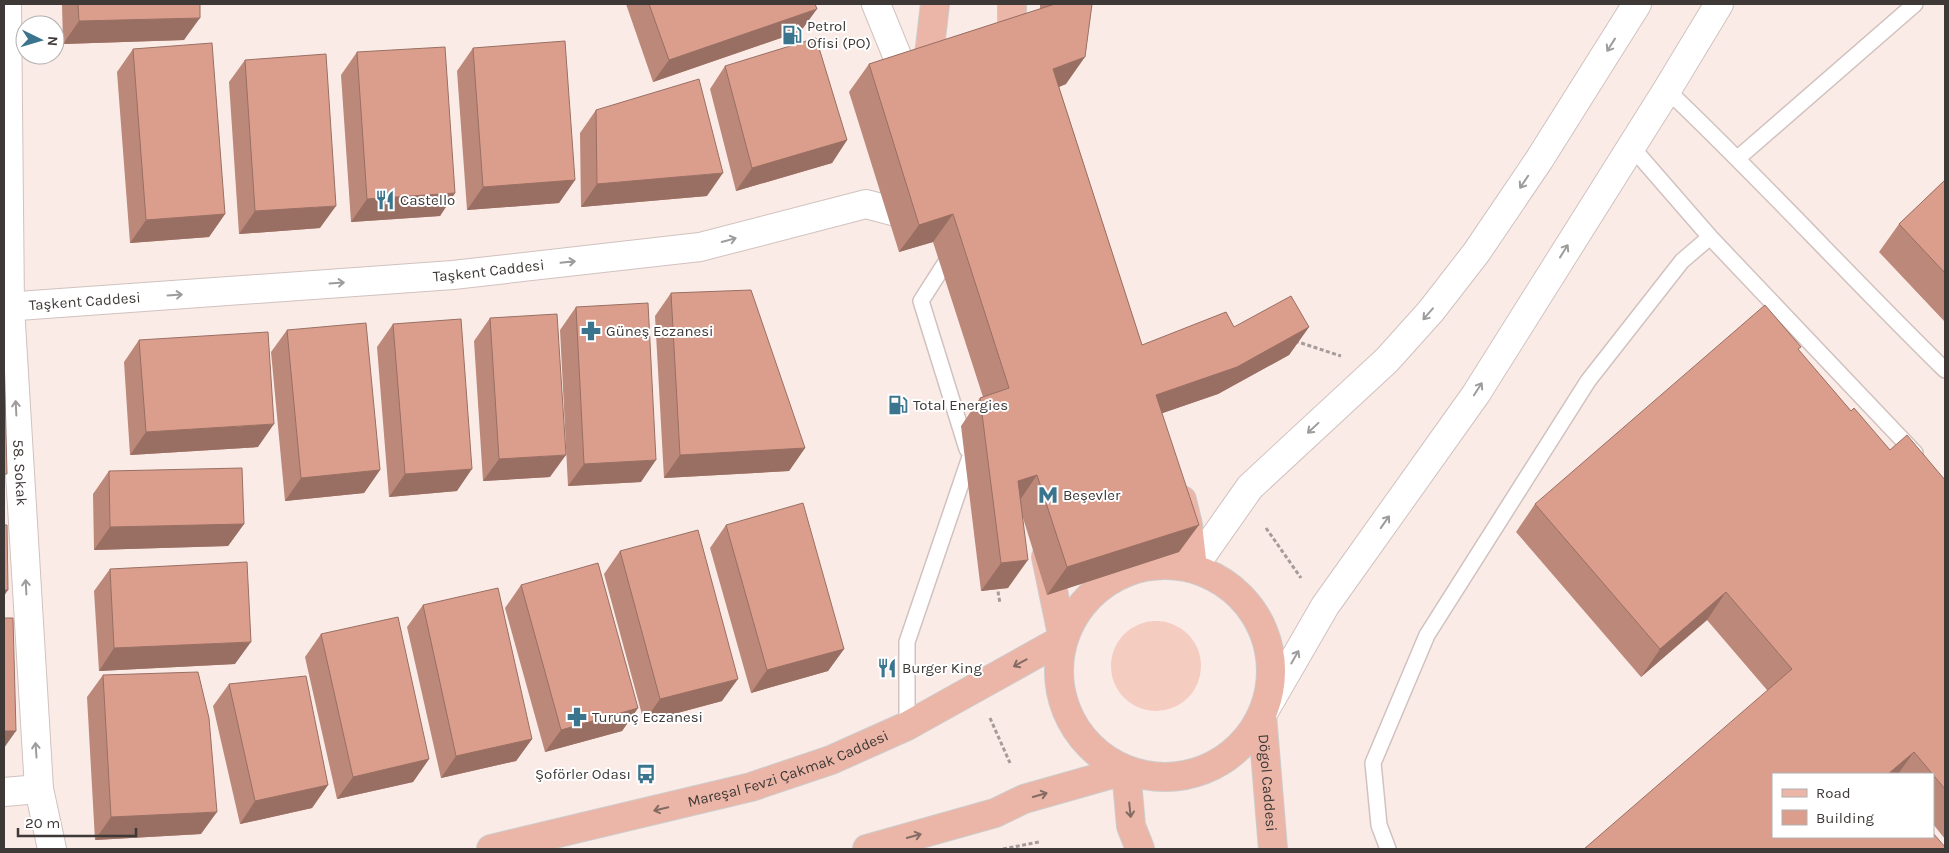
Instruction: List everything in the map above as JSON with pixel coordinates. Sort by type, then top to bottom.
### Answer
[{"type":"main road","points":[[924,114],[935,4]]},
{"type":"main road","points":[[1012,4],[1013,82]]},
{"type":"main road","points":[[962,232],[973,271]]},
{"type":"main road","points":[[1176,478],[1188,525],[1193,568]]},
{"type":"main road","points":[[1041,532],[1063,639],[1059,673],[1065,708],[1082,738],[1126,770],[1142,778],[1177,778],[1212,767],[1242,745],[1262,715]]},
{"type":"main road","name":"Dögol Caddesi","points":[[1063,639],[1077,610],[1100,586],[1128,570],[1164,563],[1193,568],[1223,581],[1244,599],[1261,623],[1269,650],[1262,715],[1273,849]]},
{"type":"main road","name":"Mareşal Fevzi Çakmak Caddesi","points":[[491,849],[751,788],[831,760],[907,726],[1063,639]]},
{"type":"main road","points":[[867,849],[995,813],[1024,799],[1126,770]]},
{"type":"main road","points":[[1126,770],[1132,826],[1140,849]]},
{"type":"street","name":"58. Sokak","points":[[7,4],[7,307],[39,789],[52,849]]},
{"type":"street","points":[[876,4],[924,114]]},
{"type":"street","points":[[1193,568],[1250,487],[1379,368],[1431,311],[1476,253],[1539,160],[1637,4]]},
{"type":"street","points":[[1262,715],[1325,606],[1476,394],[1719,4]]},
{"type":"street","name":"Taşkent Caddesi","points":[[7,307],[453,274],[700,247],[866,204],[962,232]]},
{"type":"street","points":[[4,792],[39,789]]},
{"type":"lane","points":[[1738,158],[1915,4]]},
{"type":"lane","points":[[1667,90],[1738,158],[1876,302],[1945,370]]},
{"type":"lane","points":[[1630,145],[1710,237],[1925,464]]},
{"type":"lane","points":[[907,726],[907,642],[970,457],[921,301],[962,232]]},
{"type":"lane","points":[[1388,849],[1379,825],[1373,763],[1427,635],[1588,381],[1682,260],[1710,237]]},
{"type":"lane","points":[[970,457],[995,443]]},
{"type":"path","points":[[1288,339],[1379,368]]},
{"type":"path","points":[[1266,528],[1301,578]]},
{"type":"path","points":[[996,579],[1000,604]]},
{"type":"path","points":[[989,716],[1010,763]]},
{"type":"path","points":[[1002,849],[1039,842]]},
{"type":"shaded area","points":[[1147,621],[1165,621],[1181,628],[1194,641],[1201,657],[1201,675],[1194,691],[1181,704],[1165,711],[1147,711],[1131,704],[1118,691],[1111,675],[1111,657],[1118,641],[1131,628]]},
{"type":"building","points":[[78,4],[200,4],[200,18],[79,21]]},
{"type":"building","points":[[649,4],[815,4],[817,9],[669,60]]},
{"type":"building","points":[[1055,4],[1092,4],[1085,57],[1053,69],[1142,345],[1226,312],[1234,327],[1291,296],[1309,327],[1237,367],[1156,395],[1199,525],[1067,567],[1037,475],[1018,481],[1028,560],[1001,563],[980,398],[1009,388],[953,214],[919,225],[869,64]]},
{"type":"building","points":[[816,38],[847,140],[752,168],[725,66]]},
{"type":"building","points":[[565,41],[575,180],[483,187],[473,48]]},
{"type":"building","points":[[212,43],[225,214],[146,220],[133,49]]},
{"type":"building","points":[[445,47],[455,193],[367,199],[357,52]]},
{"type":"building","points":[[326,54],[336,206],[255,211],[245,60]]},
{"type":"building","points":[[699,79],[723,173],[597,184],[596,110]]},
{"type":"building","points":[[1945,180],[1945,273],[1899,224]]},
{"type":"building","points":[[751,290],[805,448],[680,455],[671,293]]},
{"type":"building","points":[[648,303],[656,460],[584,464],[576,307]]},
{"type":"building","points":[[1765,305],[1801,347],[1798,349],[1851,411],[1854,408],[1890,450],[1907,435],[1945,480],[1945,789],[1934,776],[1934,773],[1932,773],[1914,752],[1889,773],[1772,773],[1772,838],[1934,838],[1934,834],[1945,849],[1584,849],[1792,669],[1726,592],[1660,649],[1535,504]]},
{"type":"building","points":[[557,314],[566,455],[499,459],[490,318]]},
{"type":"building","points":[[461,319],[472,469],[405,474],[393,324]]},
{"type":"building","points":[[366,323],[380,470],[301,478],[287,330]]},
{"type":"building","points":[[268,332],[274,424],[146,432],[139,340]]},
{"type":"building","points":[[4,350],[7,474],[4,474]]},
{"type":"building","points":[[242,468],[244,524],[110,527],[109,471]]},
{"type":"building","points":[[803,503],[844,649],[767,670],[726,525]]},
{"type":"building","points":[[4,525],[7,525],[8,590],[4,590]]},
{"type":"building","points":[[698,530],[738,679],[660,699],[620,551]]},
{"type":"building","points":[[247,562],[251,642],[114,648],[110,569]]},
{"type":"building","points":[[598,563],[638,708],[561,730],[521,585]]},
{"type":"building","points":[[498,588],[532,739],[456,756],[423,605]]},
{"type":"building","points":[[398,617],[429,759],[353,777],[321,634]]},
{"type":"building","points":[[4,618],[13,618],[16,731],[4,731]]},
{"type":"building","points":[[198,672],[209,718],[217,812],[111,817],[103,675]]},
{"type":"building","points":[[306,676],[328,785],[255,801],[229,684]]},
{"type":"place","name":"Petrol Ofisi (PO)","points":[[792,35]]},
{"type":"place","name":"Castello","points":[[385,200]]},
{"type":"place","name":"Güneş Eczanesi","points":[[591,331]]},
{"type":"place","name":"Total Energies","points":[[898,405]]},
{"type":"place","name":"Beşevler","points":[[1048,495]]},
{"type":"place","name":"Burger King","points":[[887,668]]},
{"type":"place","name":"Turunç Eczanesi","points":[[577,717]]},
{"type":"place","name":"Şoförler Odası","points":[[646,774]]}]
